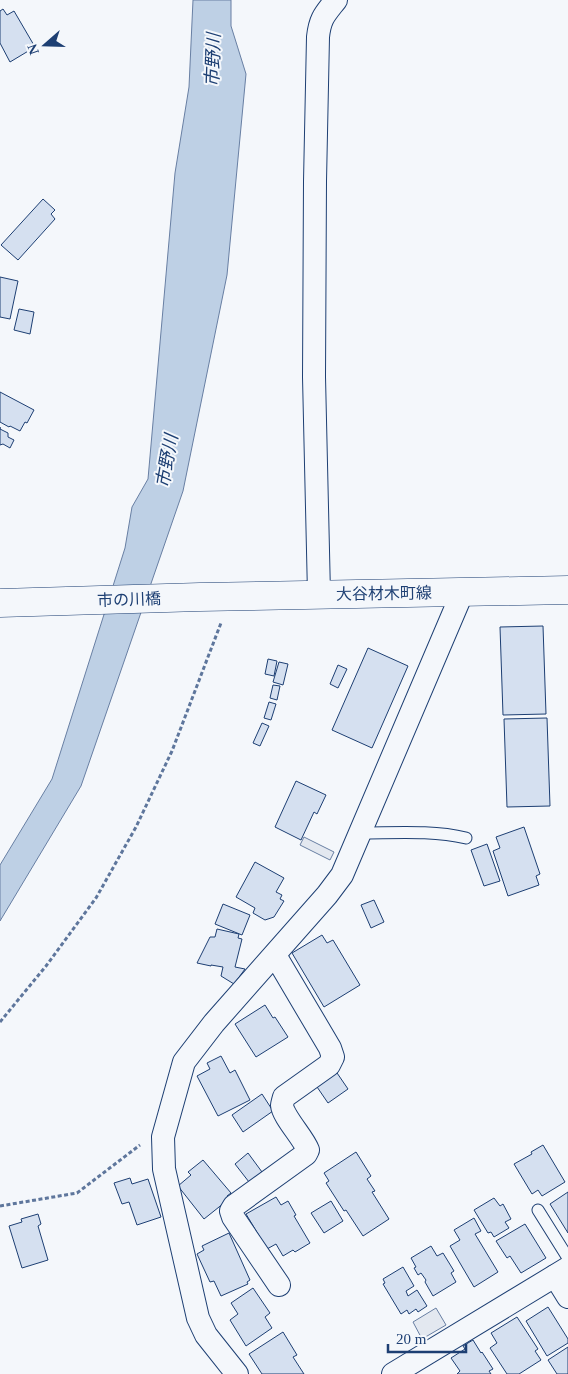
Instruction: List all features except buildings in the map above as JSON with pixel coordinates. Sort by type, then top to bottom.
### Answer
[{"type":"main road","name":"大谷材木町線","points":[[200,596],[568,590]]},
{"type":"main road","name":"市の川橋","points":[[0,603],[200,596]]},
{"type":"street","points":[[319,594],[314,377],[318,36],[320,23],[325,13],[336,0]]},
{"type":"street","points":[[237,1374],[206,1335],[198,1318],[164,1169],[163,1137],[184,1062],[214,1023],[328,895],[342,875],[464,591]]},
{"type":"street","points":[[275,955],[330,1048],[333,1057],[329,1064],[284,1097],[282,1104],[285,1114],[306,1144],[308,1150],[306,1154],[234,1206],[232,1210],[233,1217],[279,1285]]},
{"type":"street","points":[[393,1374],[564,1267],[568,1296]]},
{"type":"lane","points":[[360,833],[455,835],[466,838]]},
{"type":"lane","points":[[538,1210],[564,1267]]},
{"type":"path","points":[[0,1022],[46,966],[96,898],[136,827],[172,752],[231,596]]},
{"type":"path","points":[[0,1206],[77,1194],[166,1125]]},
{"type":"shaded area","points":[[304,837],[334,852],[330,860],[300,845]]},
{"type":"shaded area","points":[[436,1308],[446,1325],[422,1339],[413,1322]]},
{"type":"water","name":"市野川","points":[[193,0],[231,0],[231,26],[246,74],[227,275],[183,491],[81,786],[0,921],[0,865],[52,779],[125,548],[132,507],[148,479],[175,173],[189,87]]}]
